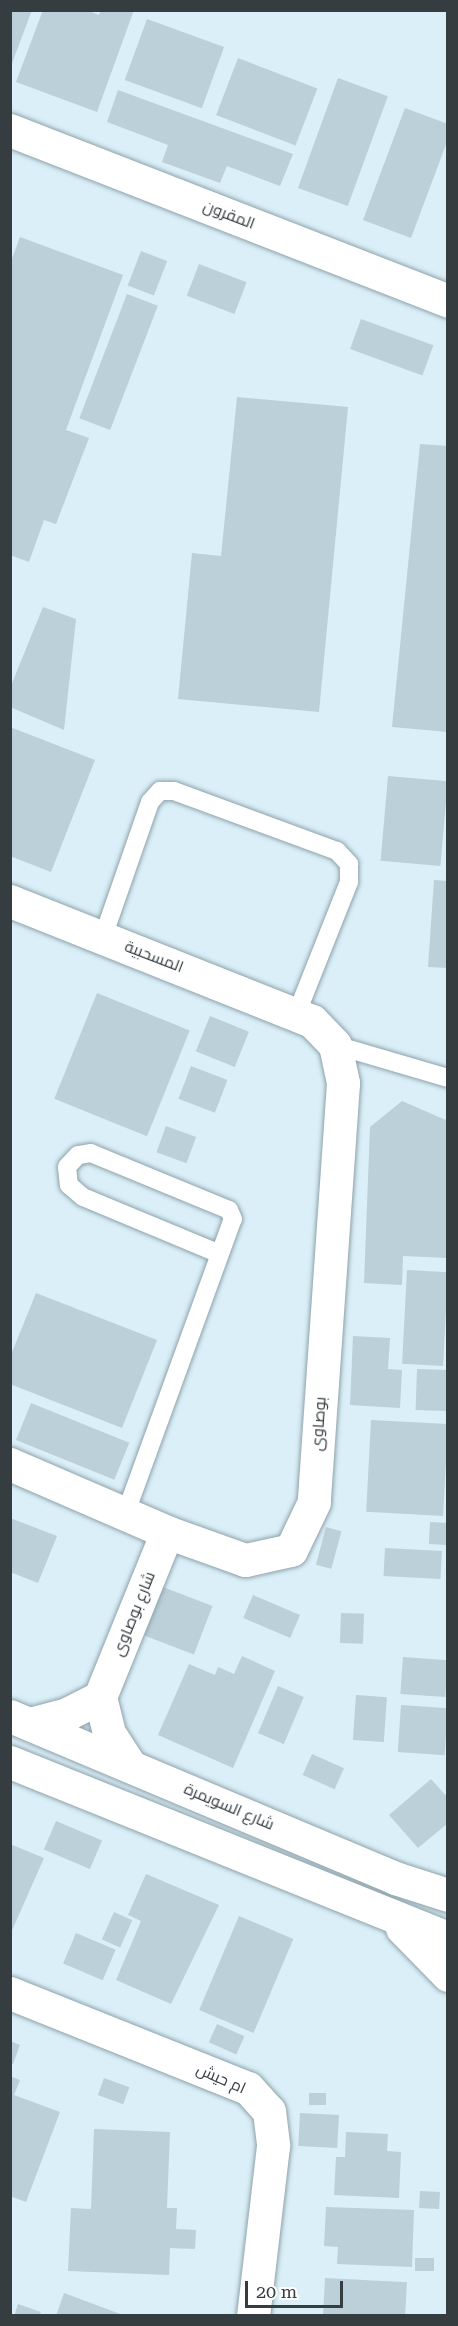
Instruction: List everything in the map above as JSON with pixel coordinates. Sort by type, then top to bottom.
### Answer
[{"type":"street","name":"المقرون","points":[[10,130],[447,301]]},
{"type":"street","name":"المسحبية","points":[[11,905],[103,937],[297,1013]]},
{"type":"street","points":[[297,1013],[325,1031],[335,1045]]},
{"type":"street","name":"بوصاوى","points":[[10,1464],[125,1515],[245,1560],[291,1550],[314,1502],[343,1083],[335,1045]]},
{"type":"street","name":"شارع بوصاوى","points":[[100,1697],[167,1532]]},
{"type":"street","points":[[20,1720],[66,1714],[100,1697],[109,1733],[129,1764]]},
{"type":"street","name":"شارع السويمرة","points":[[20,1720],[395,1878],[447,1895]]},
{"type":"street","points":[[10,1762],[447,1938]]},
{"type":"street","points":[[395,1878],[447,1868]]},
{"type":"street","points":[[379,1910],[408,1932],[447,1975]]},
{"type":"street","name":"ام حيش","points":[[10,1993],[248,2088],[268,2110],[273,2146],[253,2316]]},
{"type":"lane","points":[[103,937],[150,802],[160,791],[174,791],[337,851],[349,864],[349,882],[297,1013]]},
{"type":"lane","points":[[335,1045],[447,1078]]},
{"type":"lane","points":[[125,1515],[233,1219],[229,1210],[91,1153],[78,1155],[67,1167],[69,1185],[83,1197],[220,1254]]},
{"type":"building","points":[[10,10],[32,10],[11,66],[10,66]]},
{"type":"building","points":[[43,10],[86,10],[99,15],[101,10],[134,10],[97,112],[16,82]]},
{"type":"building","points":[[147,19],[224,47],[202,108],[125,80]]},
{"type":"building","points":[[238,58],[317,88],[295,145],[216,115]]},
{"type":"building","points":[[338,78],[388,96],[348,206],[298,188]]},
{"type":"building","points":[[118,90],[293,154],[280,186],[227,166],[220,183],[162,162],[168,145],[107,122]]},
{"type":"building","points":[[405,108],[448,124],[448,139],[411,238],[363,220]]},
{"type":"building","points":[[20,237],[123,275],[66,430],[89,438],[56,524],[44,520],[29,562],[10,555],[10,264]]},
{"type":"building","points":[[141,251],[167,261],[154,296],[128,286]]},
{"type":"building","points":[[199,264],[247,282],[234,314],[187,296]]},
{"type":"building","points":[[127,294],[158,306],[110,430],[79,418]]},
{"type":"building","points":[[361,319],[433,345],[422,375],[350,349]]},
{"type":"building","points":[[237,397],[348,407],[319,712],[178,699],[192,553],[221,556]]},
{"type":"building","points":[[420,444],[448,446],[448,732],[392,727]]},
{"type":"building","points":[[43,607],[76,619],[64,730],[10,707],[10,688]]},
{"type":"building","points":[[10,727],[95,760],[51,872],[10,856]]},
{"type":"building","points":[[388,776],[448,781],[440,866],[381,861]]},
{"type":"building","points":[[434,880],[448,881],[448,968],[428,967]]},
{"type":"building","points":[[97,993],[190,1030],[147,1136],[54,1099]]},
{"type":"building","points":[[210,1016],[249,1032],[235,1067],[196,1051]]},
{"type":"building","points":[[191,1066],[227,1080],[215,1113],[178,1099]]},
{"type":"building","points":[[402,1101],[448,1121],[448,1258],[403,1256],[402,1285],[364,1283],[370,1127]]},
{"type":"building","points":[[166,1126],[196,1137],[186,1163],[156,1152]]},
{"type":"building","points":[[407,1270],[448,1272],[443,1366],[402,1364]]},
{"type":"building","points":[[36,1293],[157,1340],[122,1428],[10,1384],[10,1357]]},
{"type":"building","points":[[353,1336],[390,1338],[388,1369],[402,1370],[400,1408],[350,1405]]},
{"type":"building","points":[[417,1369],[448,1370],[447,1411],[416,1410]]},
{"type":"building","points":[[31,1403],[129,1443],[114,1480],[16,1440]]},
{"type":"building","points":[[371,1420],[448,1424],[443,1516],[366,1512]]},
{"type":"building","points":[[10,1518],[57,1536],[38,1583],[10,1572]]},
{"type":"building","points":[[430,1522],[448,1523],[447,1545],[429,1544]]},
{"type":"building","points":[[326,1527],[341,1531],[331,1569],[316,1565]]},
{"type":"building","points":[[385,1548],[442,1551],[440,1579],[384,1576]]},
{"type":"building","points":[[163,1587],[212,1606],[194,1655],[144,1636]]},
{"type":"building","points":[[253,1595],[300,1615],[290,1638],[243,1618]]},
{"type":"building","points":[[341,1613],[364,1614],[363,1644],[340,1643]]},
{"type":"building","points":[[242,1656],[275,1671],[233,1768],[158,1735],[189,1664],[215,1675],[218,1667],[234,1674]]},
{"type":"building","points":[[403,1657],[448,1660],[445,1697],[400,1694]]},
{"type":"building","points":[[278,1686],[304,1697],[284,1744],[258,1733]]},
{"type":"building","points":[[356,1695],[387,1697],[384,1742],[353,1740]]},
{"type":"building","points":[[401,1705],[448,1708],[445,1755],[398,1752]]},
{"type":"building","points":[[312,1754],[344,1768],[335,1789],[303,1775]]},
{"type":"building","points":[[431,1779],[448,1798],[448,1823],[418,1848],[389,1815]]},
{"type":"building","points":[[56,1821],[102,1841],[90,1869],[44,1850]]},
{"type":"building","points":[[10,1844],[44,1858],[10,1935]]},
{"type":"building","points":[[146,1874],[219,1905],[171,2004],[116,1980],[141,1921],[128,1915]]},
{"type":"building","points":[[114,1912],[132,1920],[120,1948],[102,1939]]},
{"type":"building","points":[[239,1916],[293,1939],[253,2033],[199,2010]]},
{"type":"building","points":[[76,1933],[116,1950],[103,1980],[63,1963]]},
{"type":"building","points":[[217,2024],[244,2036],[236,2054],[209,2042]]},
{"type":"building","points":[[10,2041],[20,2045],[13,2064],[10,2063]]},
{"type":"building","points":[[10,2076],[20,2080],[14,2095],[60,2112],[26,2202],[10,2196]]},
{"type":"building","points":[[104,2078],[129,2087],[123,2104],[98,2095]]},
{"type":"building","points":[[309,2093],[326,2093],[326,2105],[309,2105]]},
{"type":"building","points":[[300,2113],[339,2115],[337,2148],[298,2146]]},
{"type":"building","points":[[94,2129],[170,2132],[167,2208],[177,2208],[176,2229],[196,2230],[195,2249],[170,2248],[169,2275],[68,2271],[71,2208],[91,2209]]},
{"type":"building","points":[[346,2132],[388,2134],[387,2151],[401,2152],[399,2198],[334,2195],[336,2157],[345,2157]]},
{"type":"building","points":[[420,2191],[440,2192],[439,2209],[419,2208]]},
{"type":"building","points":[[326,2207],[414,2210],[412,2267],[337,2264],[338,2247],[324,2246]]},
{"type":"building","points":[[415,2258],[434,2258],[434,2271],[415,2271]]},
{"type":"building","points":[[325,2278],[407,2282],[405,2316],[323,2316]]},
{"type":"building","points":[[64,2293],[123,2315],[123,2316],[56,2316]]},
{"type":"building","points":[[18,2304],[41,2312],[39,2316],[14,2316]]}]
